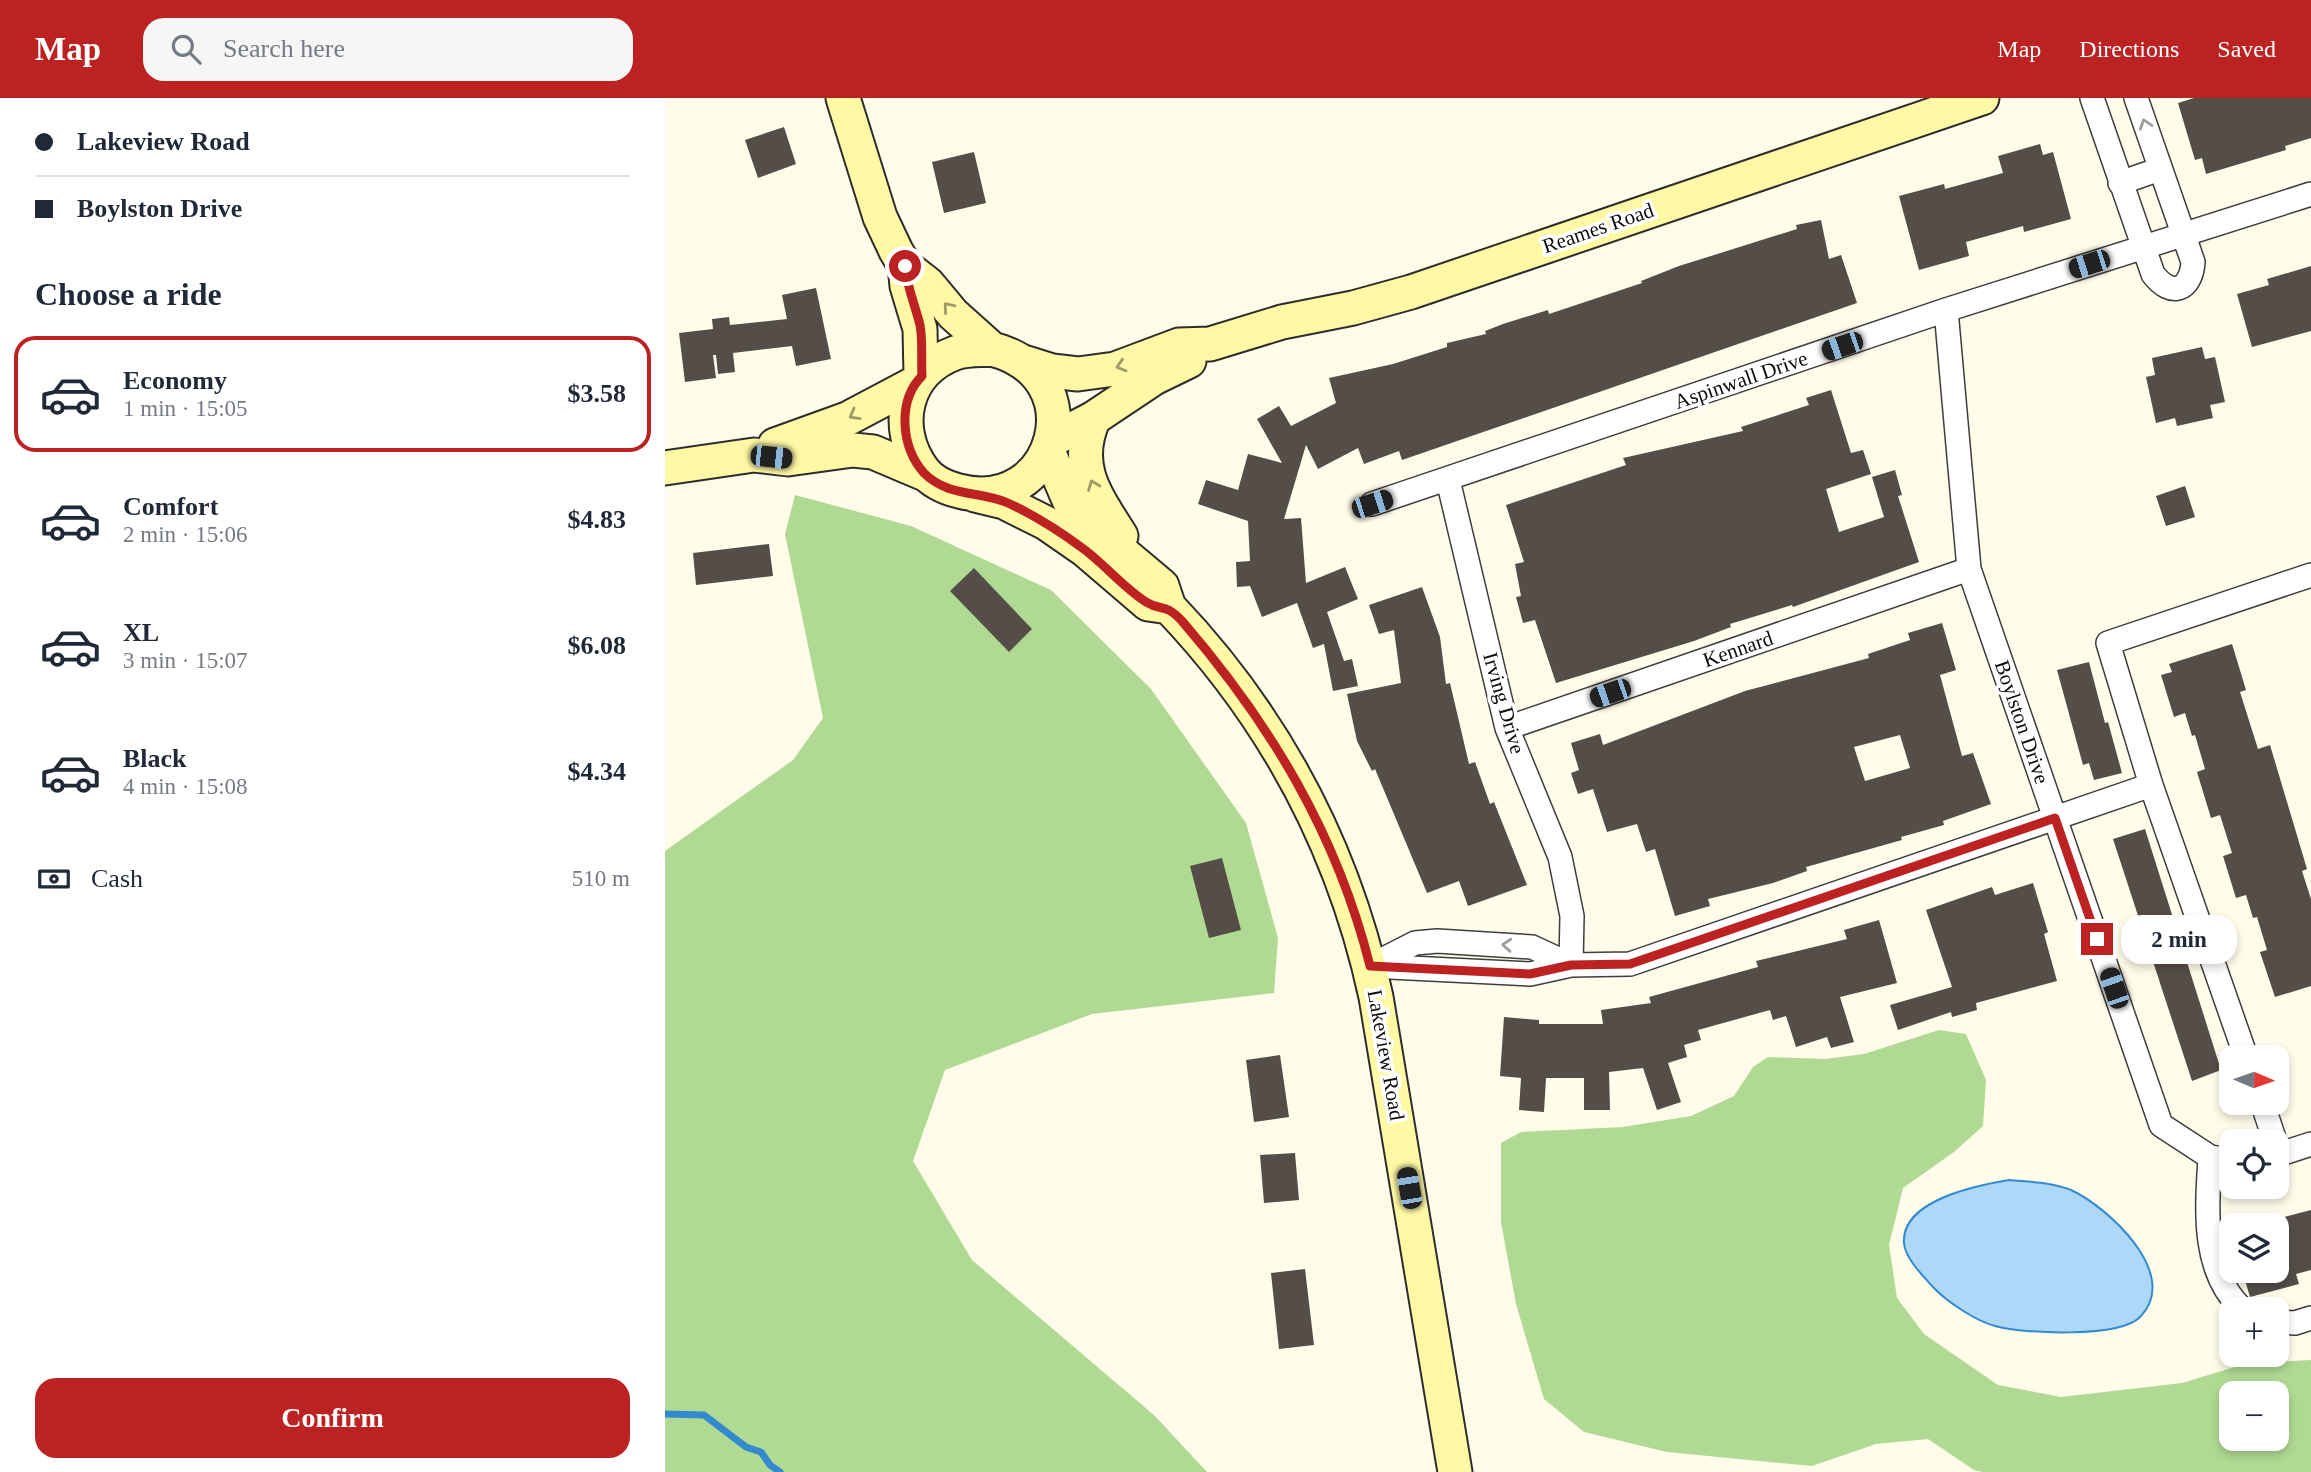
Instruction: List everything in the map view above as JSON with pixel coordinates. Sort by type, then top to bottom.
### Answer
[{"type":"main road","points":[[843,98],[880,217],[905,266],[907,286],[921,329],[918,379],[907,403],[904,428],[911,454],[925,474]]},
{"type":"main road","name":"Reames Road","points":[[1006,355],[1052,371],[1078,374],[1115,369],[1179,345],[1210,344],[1282,322],[1353,308],[1411,292],[1982,98]]},
{"type":"main road","points":[[665,468],[754,455],[788,459],[853,450],[873,452],[925,474],[946,488],[971,494],[1001,491],[1020,482],[1051,445],[1054,418],[1048,393],[1035,372],[1006,355],[953,314],[928,284],[905,266]]},
{"type":"main road","name":"Reames Road","points":[[1051,445],[1154,378],[1188,362],[1210,344]]},
{"type":"main road","points":[[754,455],[786,440],[847,419],[918,379],[934,363],[957,352],[1006,355]]},
{"type":"main road","points":[[1094,418],[1085,436],[1084,459],[1093,490],[1139,565]]},
{"type":"main road","name":"Lakeview Road","points":[[1051,445],[1069,500],[1093,528],[1163,586],[1169,607],[1231,680],[1296,777],[1339,868],[1370,966],[1455,1472]]},
{"type":"main road","name":"Lakeview Road","points":[[971,494],[1004,502],[1046,523],[1085,550],[1148,604],[1169,607]]},
{"type":"street","points":[[2092,98],[2153,274],[2162,286],[2173,290],[2184,286],[2192,274],[2193,262],[2137,98]]},
{"type":"street","points":[[2120,183],[2160,169]]},
{"type":"street","name":"Aspinwall Drive","points":[[1372,504],[1946,310],[2311,194]]},
{"type":"street","name":"Boylston Drive","points":[[1946,310],[1969,569],[2161,1125],[2219,1158]]},
{"type":"street","name":"Irving Drive","points":[[1448,480],[1507,729],[1560,857],[1572,916],[1571,965]]},
{"type":"street","name":"Kennard","points":[[1507,729],[1969,569]]},
{"type":"street","points":[[2242,1045],[2151,785],[2108,643],[2311,575]]},
{"type":"street","points":[[1370,966],[1415,943],[1437,941],[1532,947],[1571,965],[1630,964],[2151,785]]},
{"type":"street","points":[[2289,1147],[2311,1144]]},
{"type":"street","points":[[2219,1166],[2206,1215],[2214,1262],[2230,1297]]},
{"type":"street","points":[[2289,1323],[2311,1318]]},
{"type":"green space","points":[[795,495],[911,526],[1051,590],[1151,689],[1246,823],[1278,938],[1274,993],[1092,1014],[945,1070],[913,1161],[972,1260],[1155,1416],[1207,1472],[665,1472],[665,851],[793,760],[823,718],[785,534]]},
{"type":"green space","points":[[1939,1030],[1966,1034],[1986,1080],[1983,1126],[1954,1152],[1903,1188],[1889,1245],[1897,1298],[1924,1334],[1998,1385],[2061,1397],[2182,1383],[2235,1367],[2289,1367],[2289,1361],[2311,1360],[2311,1472],[1983,1472],[1974,1470],[1928,1439],[1876,1444],[1812,1466],[1667,1452],[1584,1432],[1544,1399],[1516,1304],[1501,1222],[1501,1143],[1521,1132],[1623,1127],[1691,1116],[1734,1096],[1753,1067],[1768,1057],[1825,1059],[1864,1054]]},
{"type":"water","points":[[2009,1180],[2064,1187],[2103,1211],[2120,1227],[2135,1244],[2146,1263],[2152,1282],[2151,1300],[2140,1317],[2129,1324],[2093,1331],[2008,1329],[1987,1324],[1946,1299],[1933,1287],[1905,1249],[1906,1228],[1928,1205],[1944,1197]]},
{"type":"building","points":[[2194,98],[2311,98],[2311,138],[2285,146],[2286,150],[2206,174],[2202,158],[2195,160],[2178,103]]},
{"type":"building","points":[[784,127],[796,164],[758,178],[745,140]]},
{"type":"building","points":[[2040,144],[2043,155],[2053,152],[2071,219],[2024,232],[2023,226],[1966,242],[1969,256],[1919,270],[1899,196],[1944,184],[1945,189],[2003,173],[1998,156]]},
{"type":"building","points":[[974,152],[986,203],[944,213],[932,162]]},
{"type":"building","points":[[1821,220],[1829,259],[1841,255],[1857,303],[1402,460],[1399,451],[1364,464],[1358,448],[1318,469],[1306,445],[1284,519],[1301,518],[1306,583],[1345,567],[1358,599],[1327,612],[1344,661],[1352,659],[1358,686],[1333,691],[1324,644],[1313,648],[1297,603],[1262,617],[1250,586],[1237,587],[1236,562],[1250,561],[1248,521],[1198,504],[1206,480],[1238,490],[1248,454],[1282,463],[1257,419],[1279,406],[1291,426],[1336,403],[1329,378],[1393,364],[1447,347],[1447,343],[1486,334],[1485,331],[1503,324],[1548,310],[1549,314],[1642,283],[1641,281],[1679,266],[1797,229],[1796,225]]},
{"type":"building","points":[[2311,266],[2311,331],[2252,347],[2237,294],[2269,285],[2267,279]]},
{"type":"building","points":[[816,288],[831,359],[796,366],[792,346],[733,353],[735,372],[718,374],[716,355],[713,355],[716,378],[685,382],[679,333],[713,329],[712,319],[729,317],[730,325],[787,319],[782,295]]},
{"type":"building","points":[[2202,347],[2205,359],[2215,357],[2225,402],[2210,405],[2213,418],[2177,426],[2175,418],[2156,423],[2146,377],[2155,375],[2152,358]]},
{"type":"building","points":[[1831,390],[1851,453],[1863,450],[1871,474],[1826,489],[1839,532],[1884,517],[1872,477],[1895,470],[1902,495],[1898,496],[1919,562],[1793,607],[1792,605],[1730,624],[1731,627],[1694,641],[1556,683],[1535,620],[1523,623],[1516,597],[1521,596],[1515,564],[1524,562],[1506,505],[1626,465],[1623,458],[1743,431],[1741,427],[1809,405],[1806,398]]},
{"type":"building","points":[[2185,486],[2195,517],[2166,526],[2156,496]]},
{"type":"building","points":[[769,544],[773,576],[696,585],[693,553]]},
{"type":"building","points":[[974,568],[1032,629],[1009,652],[950,591]]},
{"type":"building","points":[[1422,587],[1440,637],[1446,684],[1450,683],[1469,764],[1475,762],[1490,804],[1494,802],[1527,885],[1468,906],[1459,881],[1427,893],[1375,769],[1372,771],[1357,741],[1347,694],[1401,683],[1394,630],[1379,634],[1369,605]]},
{"type":"building","points":[[1942,623],[1956,670],[1940,675],[1962,756],[1973,753],[1991,804],[1943,821],[1944,825],[1901,837],[1902,840],[1806,867],[1807,871],[1773,883],[1708,899],[1710,906],[1675,916],[1655,849],[1646,852],[1637,824],[1607,832],[1593,789],[1578,794],[1571,773],[1579,770],[1571,743],[1600,734],[1603,745],[1745,691],[1869,658],[1868,654],[1910,640],[1908,633]],"holes":[[[1900,735],[1910,768],[1865,781],[1854,747]]]},
{"type":"building","points":[[2232,644],[2246,690],[2240,692],[2258,749],[2270,745],[2307,869],[2302,871],[2311,899],[2311,986],[2275,997],[2260,952],[2267,950],[2257,917],[2253,918],[2246,895],[2236,898],[2223,856],[2232,853],[2220,815],[2211,818],[2197,772],[2205,769],[2195,735],[2192,736],[2185,713],[2174,717],[2161,675],[2172,672],[2169,664]]},
{"type":"building","points":[[2089,662],[2122,773],[2094,780],[2089,763],[2083,765],[2057,670]]},
{"type":"building","points":[[2145,829],[2219,1071],[2192,1081],[2113,839]]},
{"type":"building","points":[[1222,858],[1241,930],[1209,938],[1190,866]]},
{"type":"building","points":[[2033,883],[2048,932],[2044,934],[2057,981],[1976,1003],[1977,1010],[1952,1017],[1951,1012],[1898,1030],[1890,1005],[1952,987],[1926,910],[1992,887],[1995,895]]},
{"type":"building","points":[[1879,920],[1897,983],[1840,997],[1854,1042],[1831,1048],[1827,1037],[1796,1047],[1786,1016],[1773,1020],[1770,1010],[1698,1030],[1701,1040],[1684,1045],[1687,1057],[1668,1063],[1681,1102],[1657,1110],[1643,1068],[1609,1072],[1610,1110],[1584,1110],[1584,1078],[1546,1078],[1544,1112],[1519,1110],[1521,1078],[1500,1076],[1504,1017],[1539,1020],[1539,1024],[1603,1024],[1601,1010],[1651,1003],[1649,997],[1758,967],[1756,961],[1847,939],[1844,930]]},
{"type":"building","points":[[1280,1055],[1289,1117],[1254,1122],[1246,1060]]},
{"type":"building","points":[[1295,1153],[1299,1200],[1264,1203],[1260,1155]]},
{"type":"building","points":[[2311,1210],[2311,1270],[2296,1274],[2299,1284],[2250,1297],[2246,1283],[2289,1283],[2289,1216]]},
{"type":"building","points":[[1305,1269],[1314,1345],[1279,1349],[1271,1273]]},
{"type":"waterway","points":[[665,1414],[704,1415],[746,1447],[761,1452],[770,1465],[780,1472]]},
{"type":"route","points":[[905,266],[907,286],[921,329],[922,376],[915,383],[907,403],[904,428],[911,454],[925,474],[946,488],[1004,502],[1046,523],[1085,550],[1148,604],[1169,607],[1182,621],[1257,714],[1296,777],[1339,868],[1370,966],[1419,971],[1458,969],[1530,974],[1571,965],[1630,964],[2055,818],[2097,939]]}]
